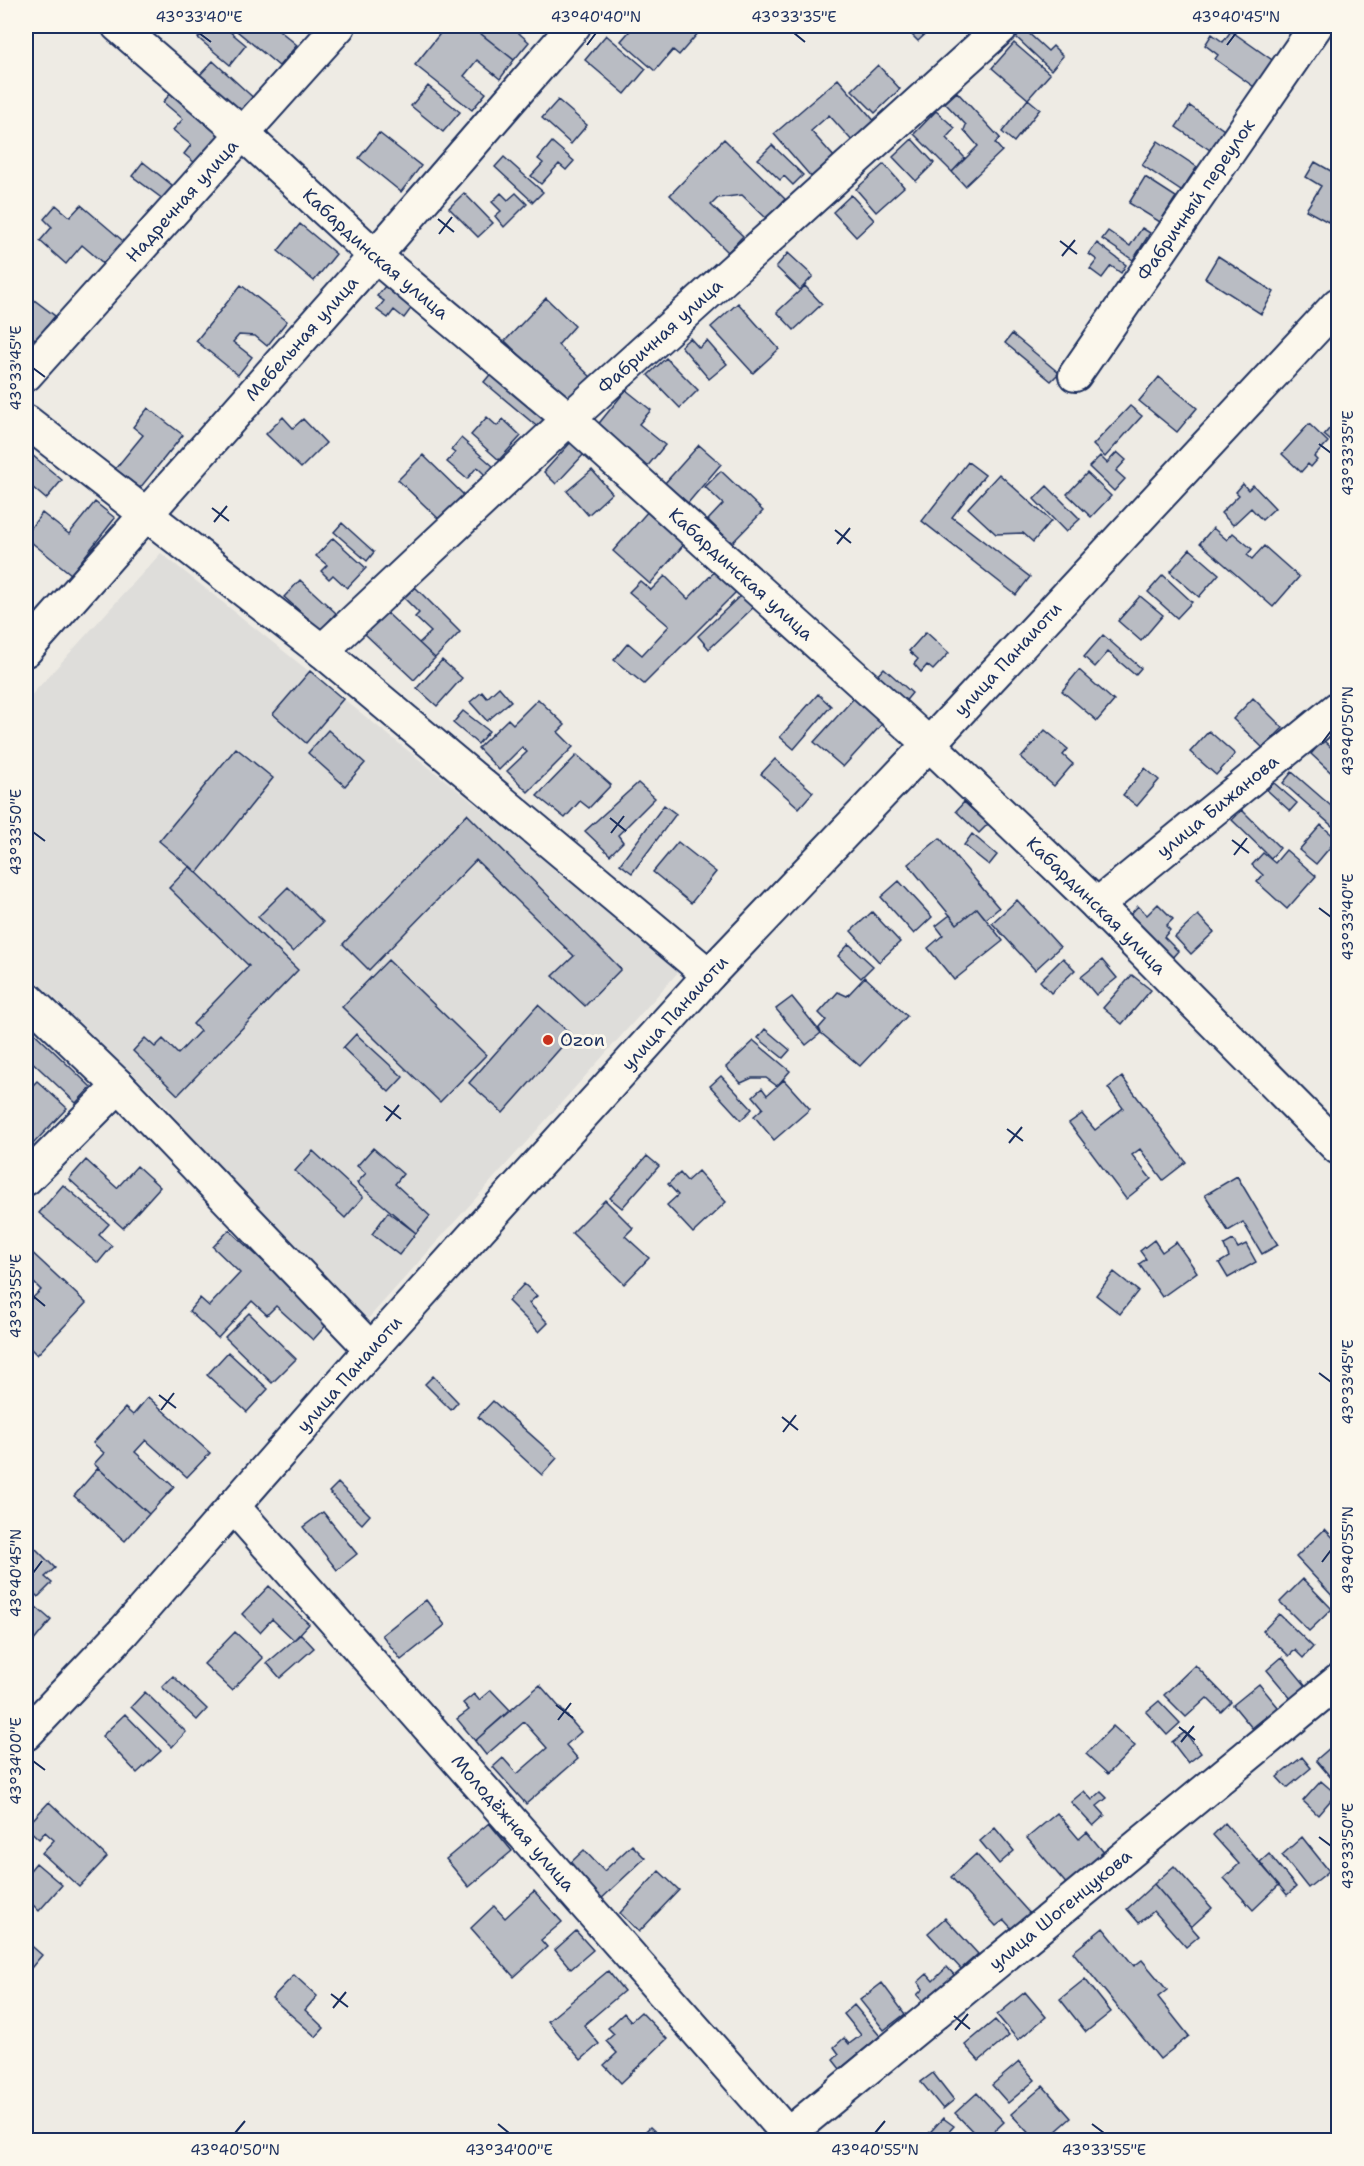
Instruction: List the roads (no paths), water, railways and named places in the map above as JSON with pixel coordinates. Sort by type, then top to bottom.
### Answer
[{"type":"street","name":"Кабардинская улица","points":[[118,26],[243,134],[375,256],[569,419],[930,744],[1097,905],[1338,1148]]},
{"type":"street","name":"Надречная улица","points":[[26,375],[339,26]]},
{"type":"street","name":"Мебельная улица","points":[[26,650],[375,256],[574,26]]},
{"type":"street","name":"Фабричная улица","points":[[322,651],[569,419],[1003,26]]},
{"type":"street","name":"Фабричный переулок","points":[[1075,375],[1316,26]]},
{"type":"street","name":"улица Панаиоти","points":[[26,1734],[124,1631],[371,1349],[709,975],[930,744],[1338,304]]},
{"type":"street","points":[[26,421],[322,651],[709,975]]},
{"type":"street","name":"улица Бижанова","points":[[1097,905],[1338,708]]},
{"type":"street","points":[[26,997],[119,1086],[371,1349]]},
{"type":"street","points":[[26,1179],[119,1086]]},
{"type":"street","name":"Молодёжная улица","points":[[233,1506],[787,2138]]},
{"type":"street","name":"улица Шогенцукова","points":[[787,2138],[1338,1681]]},
{"type":"place","name":"Ozon","points":[[548,1040]]}]
